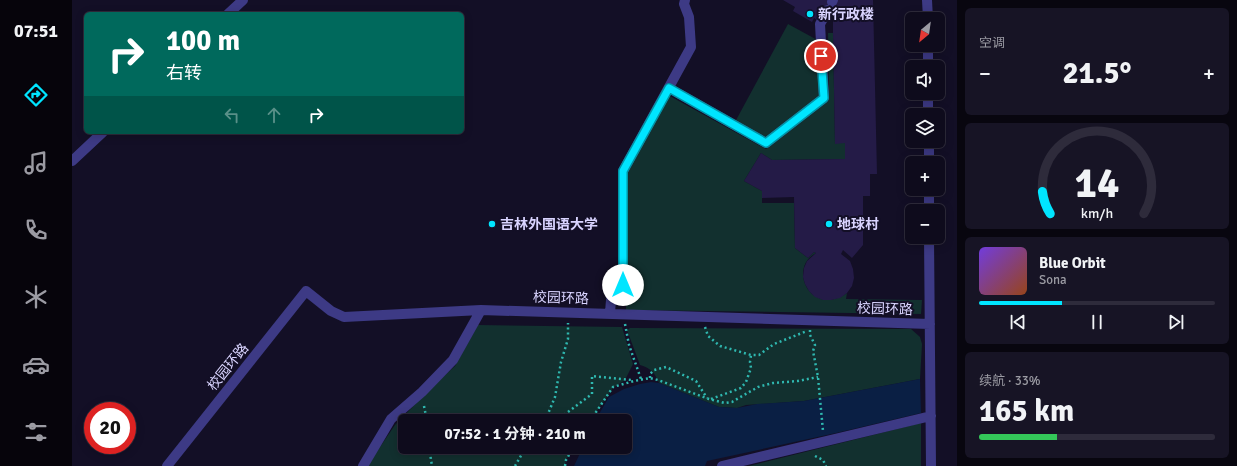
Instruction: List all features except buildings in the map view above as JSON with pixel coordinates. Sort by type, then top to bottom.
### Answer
[{"type":"lane","points":[[230,12],[244,0]]},
{"type":"lane","points":[[610,313],[611,300],[623,299],[623,171],[692,47],[688,17],[684,4],[685,0]]},
{"type":"lane","points":[[928,0],[928,12]]},
{"type":"lane","points":[[669,88],[766,143],[824,98],[820,24],[831,4]]},
{"type":"lane","points":[[72,161],[100,134]]},
{"type":"lane","points":[[929,244],[930,324]]},
{"type":"lane","name":"校园环路","points":[[167,466],[306,291],[331,311],[344,318],[481,310],[930,324],[931,466]]},
{"type":"lane","points":[[363,466],[391,419],[422,392],[453,360],[481,310]]},
{"type":"lane","points":[[722,466],[931,416]]},
{"type":"path","points":[[548,414],[555,397],[561,362],[568,340],[569,312]]},
{"type":"path","points":[[623,314],[629,345],[641,379]]},
{"type":"path","points":[[706,328],[708,336],[720,346],[751,355],[759,355],[774,344],[804,333],[810,329],[810,335],[815,345],[813,351],[818,377],[823,438]]},
{"type":"path","points":[[709,399],[741,388],[746,382],[751,368],[751,355]]},
{"type":"path","points":[[650,378],[650,374],[654,370],[666,367],[696,381],[709,399]]},
{"type":"path","points":[[565,414],[592,394],[592,376],[634,381]]},
{"type":"path","points":[[595,414],[613,388],[620,384],[641,379],[650,378],[668,383],[709,399],[725,403],[732,402],[758,387],[773,383],[798,381],[818,377]]},
{"type":"path","points":[[430,454],[432,466]]},
{"type":"path","points":[[515,466],[522,454]]},
{"type":"path","points":[[565,466],[566,460],[570,454]]},
{"type":"green space","points":[[788,24],[821,42],[824,98],[767,140],[735,122]]},
{"type":"green space","points":[[828,33],[833,33],[835,143],[845,143],[845,159],[772,160],[761,153],[744,181],[762,191],[762,203],[794,203],[795,248],[808,258],[814,252],[816,253],[808,260],[804,269],[804,279],[807,288],[814,295],[823,299],[834,299],[847,293],[846,299],[922,300],[921,314],[626,310],[627,170],[668,95],[766,149],[829,100]]},
{"type":"green space","points":[[478,325],[622,327],[633,364],[625,380],[613,388],[595,414],[406,414],[455,366]]},
{"type":"green space","points":[[630,328],[911,329],[920,337],[922,344],[920,379],[804,401],[746,405],[737,408],[719,407],[659,383],[652,371],[640,365],[627,330]]},
{"type":"green space","points":[[398,422],[398,454],[570,454],[566,460],[565,466],[367,466]]},
{"type":"green space","points":[[921,423],[921,466],[749,466]]},
{"type":"water","points":[[920,379],[921,413],[707,461],[705,466],[574,466],[580,454],[632,454],[632,414],[599,414],[609,397],[624,389],[640,384],[651,382],[659,383],[719,407],[737,408],[757,404],[804,401]]},
{"type":"place","name":"新行政楼","points":[[810,14]]},
{"type":"place","name":"吉林外国语大学","points":[[492,224]]},
{"type":"place","name":"地球村","points":[[829,224]]},
{"type":"route","points":[[623,285],[623,171],[669,88],[766,143],[824,98],[821,56]]}]
